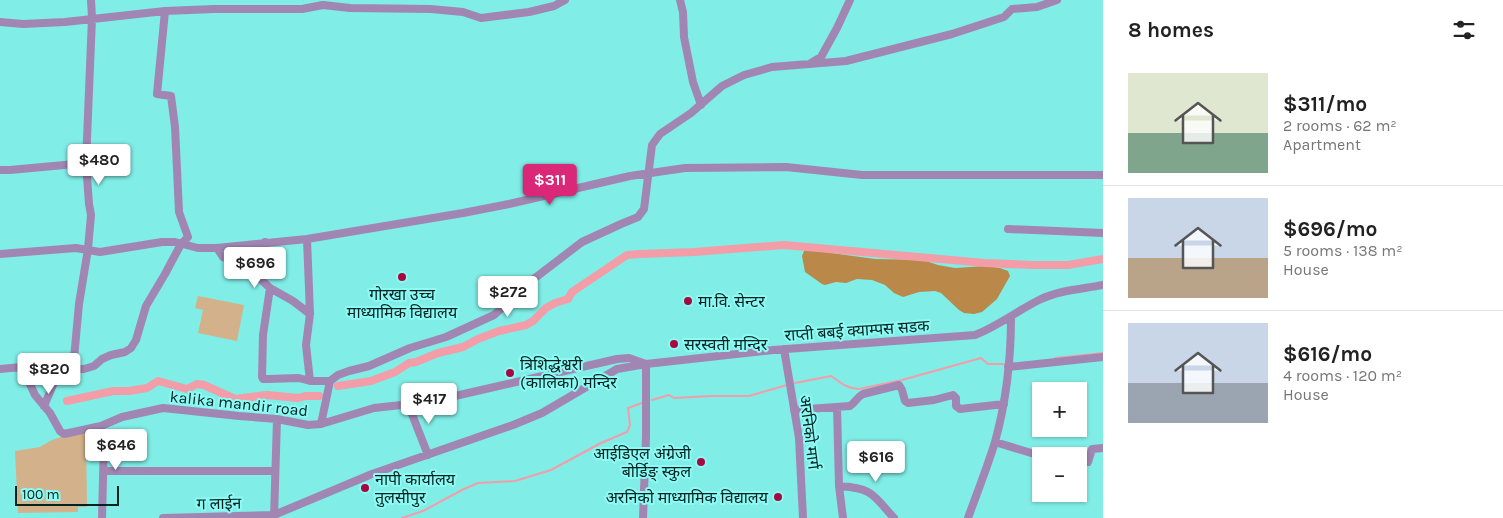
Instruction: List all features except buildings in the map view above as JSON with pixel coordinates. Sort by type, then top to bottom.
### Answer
[{"type":"street","points":[[73,369],[79,304],[88,249],[91,215],[86,163],[92,18],[91,0]]},
{"type":"street","points":[[214,9],[215,0]]},
{"type":"street","points":[[0,22],[23,24],[65,22],[165,11],[302,9],[324,5],[350,8],[431,9],[463,12],[481,18],[529,12],[554,6],[565,0]]},
{"type":"street","points":[[680,0],[683,12],[684,37],[693,82],[701,105]]},
{"type":"street","points":[[808,64],[821,56],[850,0]]},
{"type":"street","points":[[270,288],[263,334],[262,377],[264,379],[299,378],[310,381],[330,381],[338,375],[369,366],[410,348],[446,337],[494,315],[531,281],[582,242],[638,217],[644,209],[652,145],[660,134],[701,105],[722,86],[744,75],[772,67],[846,62],[1004,17],[1012,9],[1037,7],[1057,0]]},
{"type":"street","points":[[0,369],[22,367],[73,369],[94,366],[102,359],[125,352],[131,348],[136,340],[146,306],[180,244],[188,237],[179,212],[171,96],[157,94],[165,11]]},
{"type":"street","points":[[0,170],[86,163]]},
{"type":"street","points":[[0,254],[76,248],[100,252],[162,242],[175,242],[198,248],[217,248],[307,239],[509,204],[648,173],[685,168],[786,167],[862,174],[1103,175]]},
{"type":"street","points":[[1008,229],[1103,233]]},
{"type":"street","points":[[307,239],[310,314],[306,345],[310,381]]},
{"type":"street","points":[[260,278],[264,266],[265,242]]},
{"type":"street","points":[[217,248],[223,257],[255,274],[270,288],[310,314]]},
{"type":"street","name":"राप्ती बबई क्याम्पस सडक","points":[[274,517],[372,474],[513,425],[542,412],[617,369],[646,364],[784,349],[975,335],[988,330],[1039,300],[1055,293],[1103,285]]},
{"type":"street","points":[[968,518],[995,442],[1004,404],[1011,346],[1011,317]]},
{"type":"street","name":"अरनिको मार्ग","points":[[784,349],[800,438],[803,518]]},
{"type":"street","points":[[1008,367],[1103,357]]},
{"type":"street","name":"kalika mandir road","points":[[44,406],[60,431],[64,434],[101,426],[122,417],[163,408],[277,419],[308,425],[321,424],[374,408],[429,402],[617,359],[629,358],[646,364]]},
{"type":"street","points":[[643,518],[646,364]]},
{"type":"street","points":[[22,367],[35,395],[44,406],[58,369]]},
{"type":"street","points":[[321,424],[330,381]]},
{"type":"street","points":[[794,410],[850,406],[863,394],[899,385],[905,401],[908,403],[934,400],[953,395],[956,398],[956,406],[960,409],[1004,404]]},
{"type":"street","points":[[408,404],[428,455]]},
{"type":"street","points":[[837,407],[839,486],[843,518]]},
{"type":"street","points":[[274,517],[277,419]]},
{"type":"street","points":[[101,426],[104,440],[102,518]]},
{"type":"street","points":[[995,442],[1032,453]]},
{"type":"street","points":[[1087,462],[1092,448],[1103,448]]},
{"type":"street","points":[[104,471],[275,471]]},
{"type":"street","points":[[839,486],[868,490],[894,518]]},
{"type":"street","name":"ग लाईन","points":[[163,518],[274,517]]},
{"type":"shaded area","points":[[262,247],[260,273],[228,250]]},
{"type":"shaded area","points":[[809,250],[875,259],[923,260],[955,268],[986,266],[1008,271],[1010,276],[997,299],[982,312],[974,314],[964,313],[941,293],[935,291],[919,292],[903,297],[894,293],[885,285],[872,280],[857,279],[846,283],[822,284],[805,272],[802,256],[804,251]]},
{"type":"shaded area","points":[[198,296],[244,305],[237,341],[198,333],[203,310],[195,308]]},
{"type":"shaded area","points":[[86,432],[87,507],[78,507],[78,512],[18,513],[15,451],[40,447],[66,435]]},
{"type":"waterway","points":[[338,386],[371,381],[395,372],[409,363],[463,347],[499,331],[526,325],[546,308],[568,299],[572,292],[627,255],[784,245],[985,263],[1068,265],[1103,259]]},
{"type":"waterway","points":[[1055,358],[1103,353]]},
{"type":"waterway","points":[[795,383],[831,376],[844,385],[859,389],[902,380],[981,358],[988,364],[1006,364]]},
{"type":"waterway","points":[[67,401],[113,391],[147,388],[158,381],[187,389],[197,384],[204,385],[235,399],[267,395],[298,398],[319,396]]},
{"type":"waterway","points":[[652,400],[669,395],[674,398],[749,396],[787,385]]},
{"type":"waterway","points":[[402,518],[423,511],[478,483],[515,481],[551,470],[601,443],[627,432],[630,425],[628,408],[642,403]]},
{"type":"place","name":"गोरखा उच्च माध्यामिक विद्यालय","points":[[402,277]]},
{"type":"place","name":"मा.वि. सेन्टर","points":[[688,301]]},
{"type":"place","name":"सरस्वती मन्दिर","points":[[674,344]]},
{"type":"place","name":"त्रिशिद्धेश्वरी (कालिका) मन्दिर","points":[[510,373]]},
{"type":"place","name":"आईडिएल अंग्रेजी बोर्डिङ् स्कुल","points":[[701,462]]},
{"type":"place","name":"नापी कार्यालय तुलसीपुर","points":[[365,488]]},
{"type":"place","name":"अरनिको माध्यामिक विद्यालय","points":[[778,497]]}]
